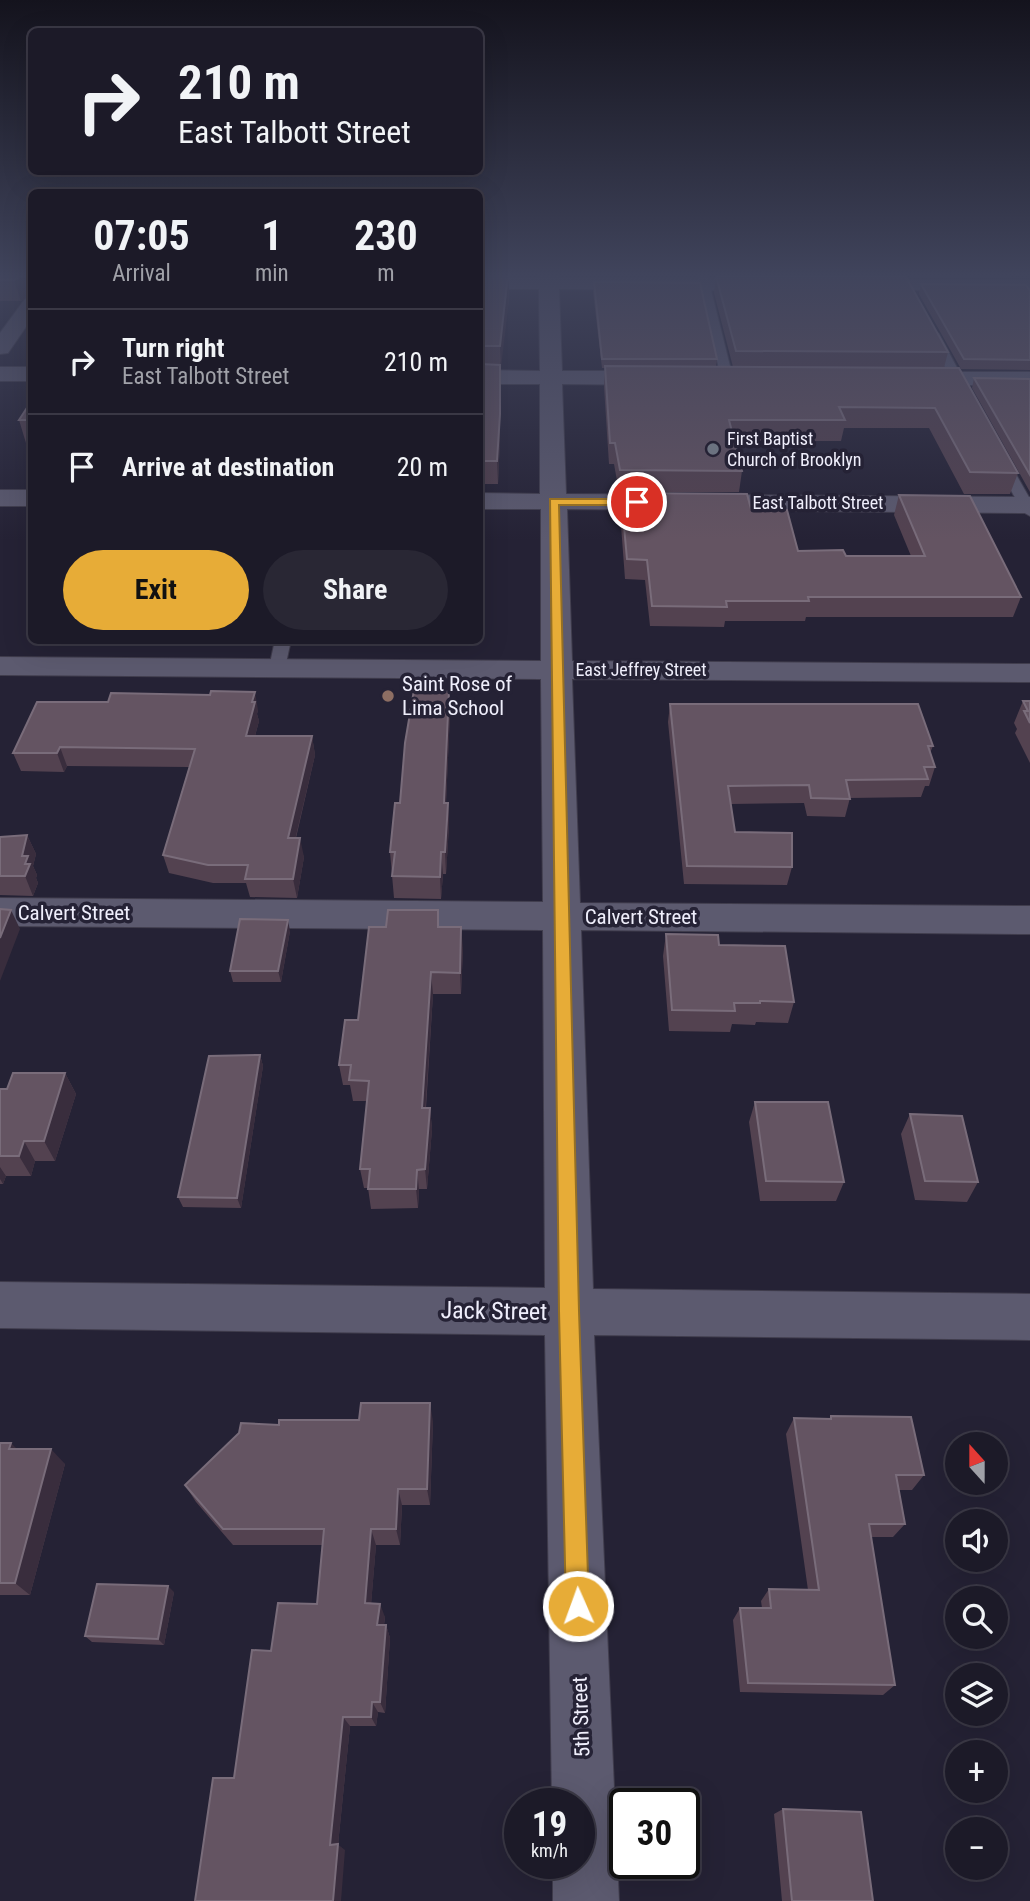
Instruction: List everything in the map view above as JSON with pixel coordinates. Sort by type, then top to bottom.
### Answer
[{"type":"street","name":"5th Street","points":[[552,363],[569,1311],[586,1901]]},
{"type":"street","points":[[0,374],[28,374]]},
{"type":"street","points":[[483,377],[676,378]]},
{"type":"street","points":[[701,378],[754,378]]},
{"type":"street","points":[[889,379],[1030,379]]},
{"type":"street","points":[[0,498],[28,498]]},
{"type":"street","name":"East Talbott Street","points":[[483,501],[1029,507]]},
{"type":"street","name":"East Jeffrey Street","points":[[0,666],[280,654],[557,670],[1030,673]]},
{"type":"street","name":"Calvert Street","points":[[0,912],[1030,919]]},
{"type":"street","name":"Jack Street","points":[[0,1305],[1030,1317]]},
{"type":"lane","points":[[723,363],[727,378]]},
{"type":"lane","points":[[948,363],[971,404]]},
{"type":"lane","points":[[995,449],[1029,507]]},
{"type":"building","points":[[483,364],[500,365],[497,461],[483,461]]},
{"type":"building","points":[[605,366],[959,368],[1018,473],[970,472],[935,408],[839,407],[845,420],[729,420],[742,471],[620,470],[615,443],[610,443]]},
{"type":"building","points":[[974,378],[1030,379],[1030,475]]},
{"type":"building","points":[[28,406],[28,420],[19,420]]},
{"type":"building","points":[[621,493],[747,494],[751,509],[787,510],[798,551],[843,550],[846,556],[925,556],[899,495],[970,496],[1021,597],[808,597],[809,601],[726,601],[727,607],[652,606],[647,560],[627,559]]},
{"type":"building","points":[[414,690],[449,691],[444,803],[448,803],[445,852],[441,852],[440,877],[392,876],[395,852],[390,852],[395,803],[400,803],[405,743]]},
{"type":"building","points":[[211,691],[255,692],[246,736],[312,736],[288,838],[300,838],[293,879],[245,879],[248,865],[208,865],[163,855],[195,749],[60,747],[57,753],[13,753],[37,702],[108,702],[111,693],[210,695]]},
{"type":"building","points":[[1023,701],[1030,701],[1030,723],[1024,711],[1028,711]]},
{"type":"building","points":[[670,704],[918,704],[933,746],[928,746],[935,767],[924,767],[928,779],[846,780],[850,799],[811,798],[809,785],[728,786],[735,832],[792,833],[792,867],[687,866]]},
{"type":"building","points":[[27,835],[22,856],[28,856],[25,864],[30,864],[25,876],[0,876],[0,837]]},
{"type":"building","points":[[0,909],[11,910],[0,938]]},
{"type":"building","points":[[388,910],[438,910],[438,927],[461,927],[460,973],[431,972],[422,1108],[430,1108],[425,1169],[417,1170],[416,1189],[368,1189],[370,1169],[360,1169],[369,1081],[349,1080],[351,1065],[339,1065],[345,1020],[358,1020],[369,927],[386,927]]},
{"type":"building","points":[[240,919],[288,920],[278,971],[230,971]]},
{"type":"building","points":[[666,934],[718,935],[719,945],[785,946],[794,1002],[734,1003],[735,1011],[672,1010]]},
{"type":"building","points":[[260,1055],[237,1198],[178,1197],[209,1056]]},
{"type":"building","points":[[13,1073],[65,1073],[44,1141],[24,1141],[19,1156],[0,1156],[0,1089],[7,1089]]},
{"type":"building","points":[[755,1102],[828,1102],[844,1182],[766,1181]]},
{"type":"building","points":[[910,1114],[962,1116],[978,1182],[925,1181]]},
{"type":"building","points":[[361,1403],[430,1403],[427,1489],[398,1489],[396,1529],[371,1529],[365,1603],[380,1604],[377,1625],[386,1625],[380,1702],[372,1702],[371,1717],[343,1717],[330,1845],[338,1844],[333,1901],[195,1901],[213,1778],[234,1778],[252,1650],[271,1651],[278,1603],[317,1604],[324,1529],[223,1529],[185,1485],[239,1433],[241,1423],[279,1425],[279,1420],[359,1420]]},
{"type":"building","points":[[831,1416],[911,1417],[924,1475],[896,1475],[905,1524],[869,1524],[895,1685],[748,1683],[740,1608],[771,1608],[769,1589],[819,1590],[794,1418],[831,1419]]},
{"type":"building","points":[[0,1443],[11,1443],[9,1449],[51,1449],[15,1583],[0,1583]]},
{"type":"building","points":[[97,1584],[168,1586],[158,1639],[85,1636]]},
{"type":"building","points":[[783,1809],[861,1812],[873,1901],[792,1901]]},
{"type":"place","name":"First Baptist Church of Brooklyn","points":[[713,449]]},
{"type":"place","name":"Saint Rose of Lima School","points":[[388,696]]},
{"type":"route","points":[[578,1606],[569,1311],[554,501],[637,502]]}]
